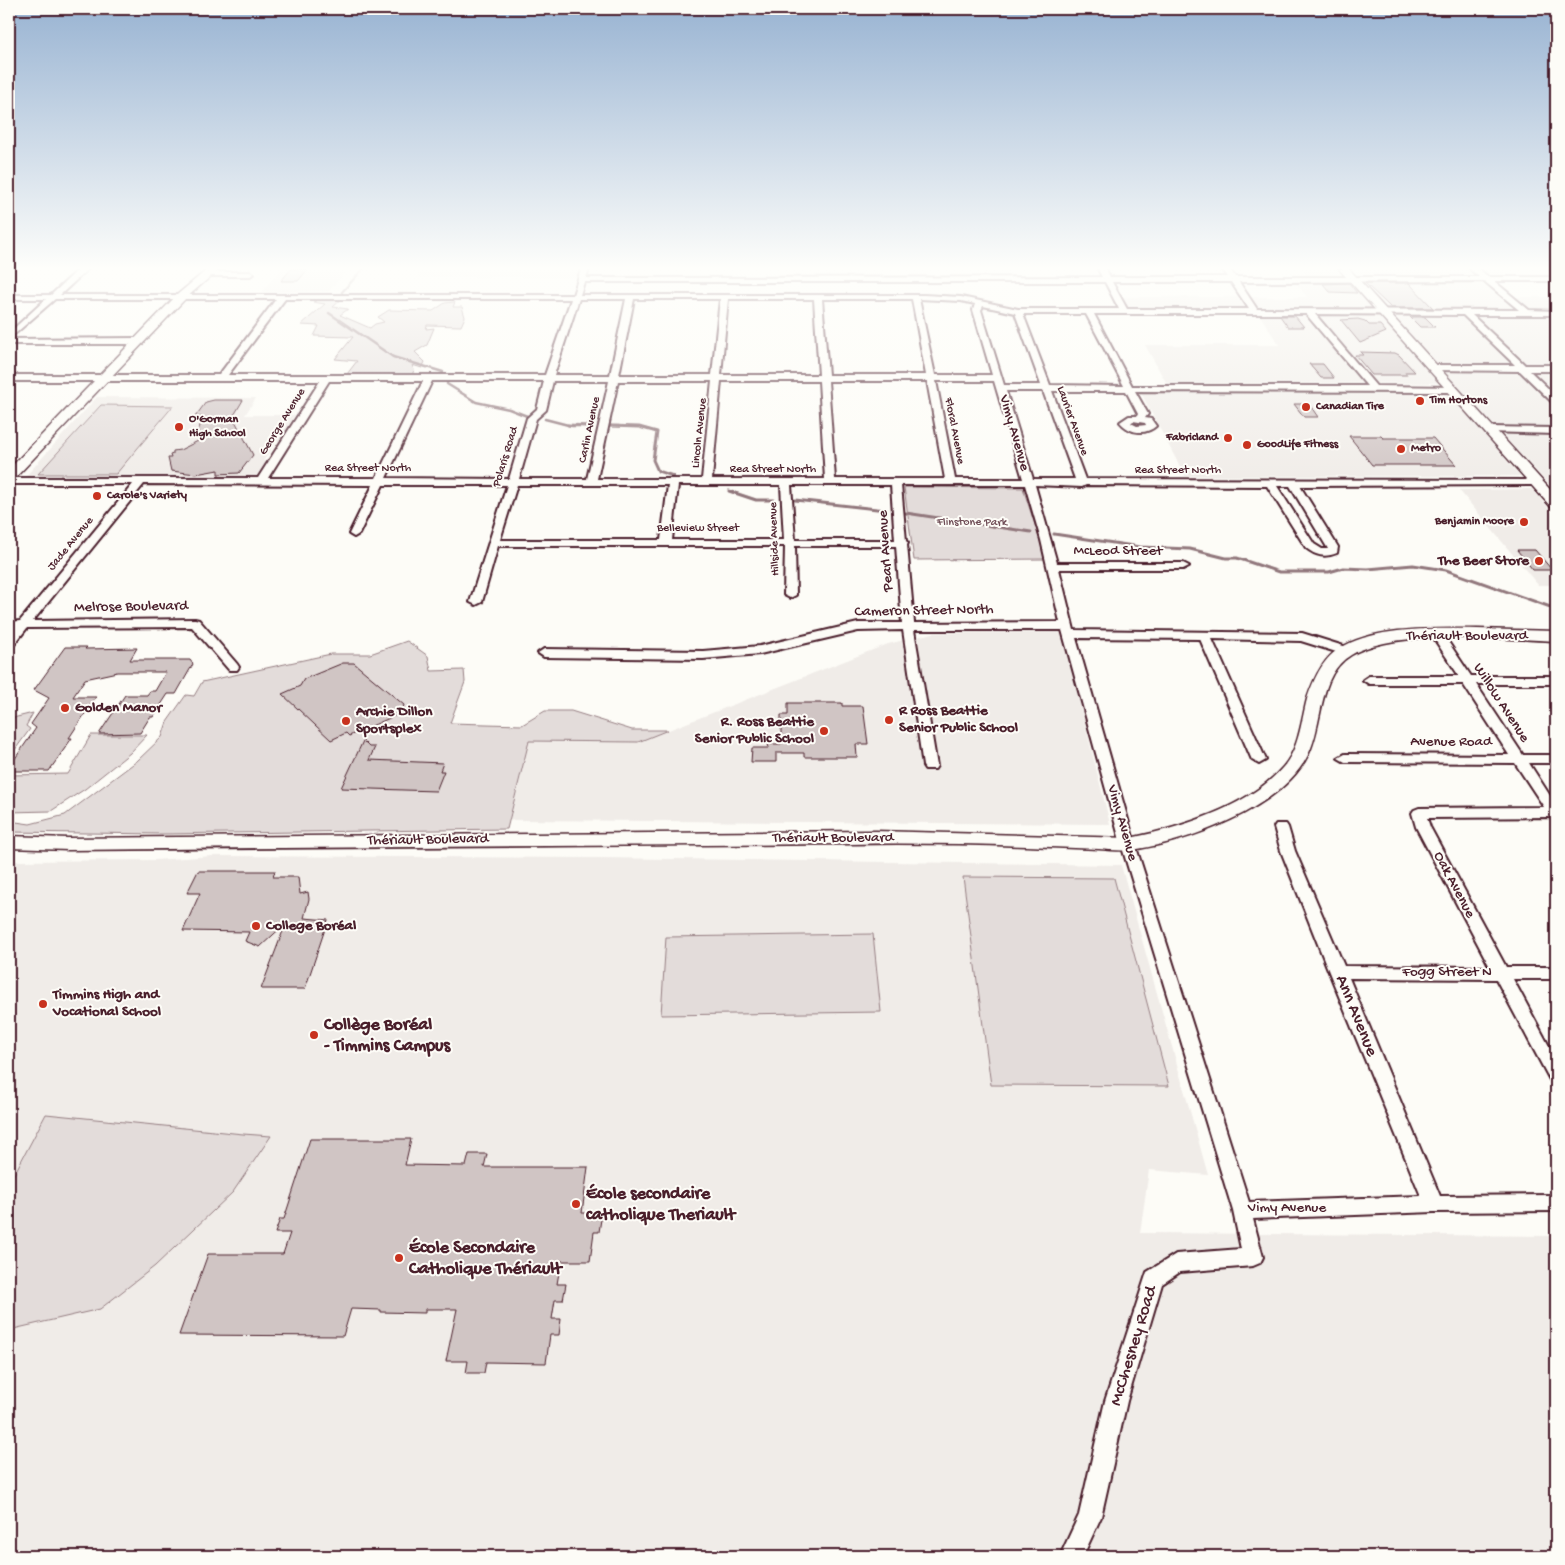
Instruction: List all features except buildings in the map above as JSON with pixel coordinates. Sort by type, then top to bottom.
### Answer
[{"type":"main road","points":[[9,476],[137,342]]},
{"type":"main road","points":[[1412,342],[1556,504]]},
{"type":"main road","name":"Thériault Boulevard","points":[[9,842],[68,844],[563,838],[936,837],[1128,844],[1205,823],[1260,797],[1283,777],[1300,756],[1323,676],[1331,662],[1346,651],[1374,640],[1405,635],[1556,636]]},
{"type":"street","points":[[222,377],[248,342]]},
{"type":"street","name":"Polaris Road","points":[[476,602],[532,418],[541,410],[561,342]]},
{"type":"street","name":"Carlin Avenue","points":[[592,481],[621,342]]},
{"type":"street","name":"Lincoln Avenue","points":[[707,482],[721,342]]},
{"type":"street","points":[[818,342],[830,482]]},
{"type":"street","name":"Floral Avenue","points":[[923,342],[951,483]]},
{"type":"street","name":"Vimy Avenue","points":[[986,342],[997,378],[1002,388],[1053,566],[1068,630],[1128,844],[1242,1211],[1434,1204],[1556,1203]]},
{"type":"street","name":"Laurier Avenue","points":[[1030,342],[1082,484]]},
{"type":"street","points":[[1105,342],[1143,414],[1140,418]]},
{"type":"street","points":[[1334,342],[1374,389]]},
{"type":"street","points":[[1495,342],[1556,401]]},
{"type":"street","points":[[1435,368],[1556,368]]},
{"type":"street","name":"George Avenue","points":[[261,481],[327,377]]},
{"type":"street","points":[[354,534],[429,377]]},
{"type":"street","points":[[9,378],[997,378]]},
{"type":"street","points":[[1002,388],[1453,388]]},
{"type":"street","points":[[1490,430],[1556,431]]},
{"type":"street","name":"Rea Street North","points":[[9,480],[1028,484],[1537,483]]},
{"type":"street","name":"Jade Avenue","points":[[9,643],[141,481]]},
{"type":"street","points":[[666,543],[673,482]]},
{"type":"street","name":"Hillside Avenue","points":[[786,482],[790,543],[790,595]]},
{"type":"street","name":"Pearl Avenue","points":[[896,482],[908,627],[930,766]]},
{"type":"street","points":[[1271,484],[1310,546],[1318,552],[1328,554],[1333,551],[1333,547],[1294,484]]},
{"type":"street","name":"Belleview Street","points":[[494,543],[902,543]]},
{"type":"street","name":"McLeod Street","points":[[1053,566],[1183,566]]},
{"type":"street","name":"Melrose Boulevard","points":[[9,625],[195,622],[233,667]]},
{"type":"street","name":"Cameron Street North","points":[[544,653],[703,655],[760,650],[858,627],[1068,630],[1205,636],[1302,637],[1346,651]]},
{"type":"street","name":"Willow Avenue","points":[[1437,634],[1555,813]]},
{"type":"street","points":[[1205,636],[1259,760]]},
{"type":"street","points":[[1369,680],[1556,680]]},
{"type":"street","name":"Avenue Road","points":[[1345,758],[1556,759]]},
{"type":"street","name":"Oak Avenue","points":[[1555,813],[1419,813],[1423,827],[1556,1075]]},
{"type":"street","name":"Ann Avenue","points":[[1282,827],[1288,852],[1434,1204]]},
{"type":"street","name":"Fogg Street N","points":[[1338,972],[1556,973]]},
{"type":"street","name":"McChesney Road","points":[[1070,1556],[1090,1517],[1116,1401],[1154,1278],[1176,1263],[1253,1257],[1242,1211]]},
{"type":"shaded area","points":[[1277,342],[1404,342],[1441,383],[1167,384],[1145,345],[1279,345]]},
{"type":"shaded area","points":[[1417,342],[1556,342],[1556,492]]},
{"type":"shaded area","points":[[1447,392],[1520,476],[1185,476],[1141,393]]},
{"type":"shaded area","name":"O'Gorman High School","points":[[97,397],[256,398],[245,415],[295,415],[281,439],[276,442],[264,460],[265,463],[256,477],[25,477]]},
{"type":"shaded area","points":[[1532,489],[1556,517],[1556,585],[1538,585],[1459,490]]},
{"type":"shaded area","name":"R Ross Beattie Senior Public School","points":[[1062,632],[1110,824],[510,820],[529,741],[638,742],[888,644],[933,633]]},
{"type":"shaded area","name":"École secondaire catholique Theriault","points":[[213,856],[596,858],[1121,865],[1208,1175],[1149,1170],[1140,1233],[1556,1236],[1556,1556],[9,1556],[9,861],[155,860]]},
{"type":"green space","points":[[349,342],[428,342],[427,345],[415,352],[425,362],[422,368],[412,365],[414,370],[412,375],[347,374],[357,361],[335,359]]},
{"type":"green space","points":[[101,405],[173,406],[116,474],[38,474]]},
{"type":"green space","name":"Flinstone Park","points":[[904,487],[1023,488],[1046,559],[914,560]]},
{"type":"green space","points":[[407,641],[428,656],[431,671],[464,670],[465,682],[450,723],[522,725],[545,711],[571,711],[632,730],[668,730],[638,742],[529,741],[507,829],[162,834],[9,832],[9,821],[30,824],[65,815],[137,761],[162,737],[167,722],[186,695],[194,696],[202,682],[331,654],[370,654]]},
{"type":"green space","points":[[33,713],[26,726],[30,729],[9,758],[9,719]]},
{"type":"green space","points":[[91,735],[147,735],[130,753],[85,789],[51,811],[9,812],[9,775],[68,774]]},
{"type":"green space","points":[[963,877],[1114,878],[1169,1086],[991,1085]]},
{"type":"green space","points":[[873,934],[881,1012],[661,1015],[666,937]]},
{"type":"green space","points":[[46,1114],[271,1136],[233,1192],[155,1266],[100,1309],[9,1330],[9,1184]]},
{"type":"waterway","points":[[371,342],[393,357],[443,372]]},
{"type":"waterway","points":[[447,384],[476,402],[509,409],[527,416]]},
{"type":"waterway","points":[[545,419],[568,425]]},
{"type":"waterway","points":[[568,425],[591,426],[572,426],[568,425]]},
{"type":"waterway","points":[[619,426],[610,426],[639,427],[657,432],[653,460],[658,471],[673,476]]},
{"type":"waterway","points":[[729,491],[756,500],[774,500]]},
{"type":"waterway","points":[[795,500],[886,510]]},
{"type":"waterway","points":[[906,513],[1031,532]]},
{"type":"waterway","points":[[1054,534],[1140,547],[1190,549],[1226,558],[1237,558],[1279,572],[1329,572],[1343,568],[1368,569],[1413,565],[1446,570],[1556,609]]},
{"type":"place","name":"Tim Hortons","points":[[1420,401]]},
{"type":"place","name":"Canadian Tire","points":[[1306,407]]},
{"type":"place","name":"O'Gorman High School","points":[[179,427]]},
{"type":"place","name":"Fabricland","points":[[1228,438]]},
{"type":"place","name":"GoodLife Fitness","points":[[1247,445]]},
{"type":"place","name":"Metro","points":[[1401,449]]},
{"type":"place","name":"Carole's Variety","points":[[97,496]]},
{"type":"place","name":"Benjamin Moore","points":[[1524,522]]},
{"type":"place","name":"The Beer Store","points":[[1539,561]]},
{"type":"place","name":"Golden Manor","points":[[65,708]]},
{"type":"place","name":"R Ross Beattie Senior Public School","points":[[889,720]]},
{"type":"place","name":"Archie Dillon Sportsplex","points":[[346,721]]},
{"type":"place","name":"R. Ross Beattie Senior Public School","points":[[824,731]]},
{"type":"place","name":"College Boréal","points":[[256,926]]},
{"type":"place","name":"Timmins High and Vocational School","points":[[43,1004]]},
{"type":"place","name":"Collège Boréal - Timmins Campus","points":[[314,1035]]},
{"type":"place","name":"École secondaire catholique Theriault","points":[[576,1204]]},
{"type":"place","name":"École Secondaire Catholique Thériault","points":[[399,1258]]}]
